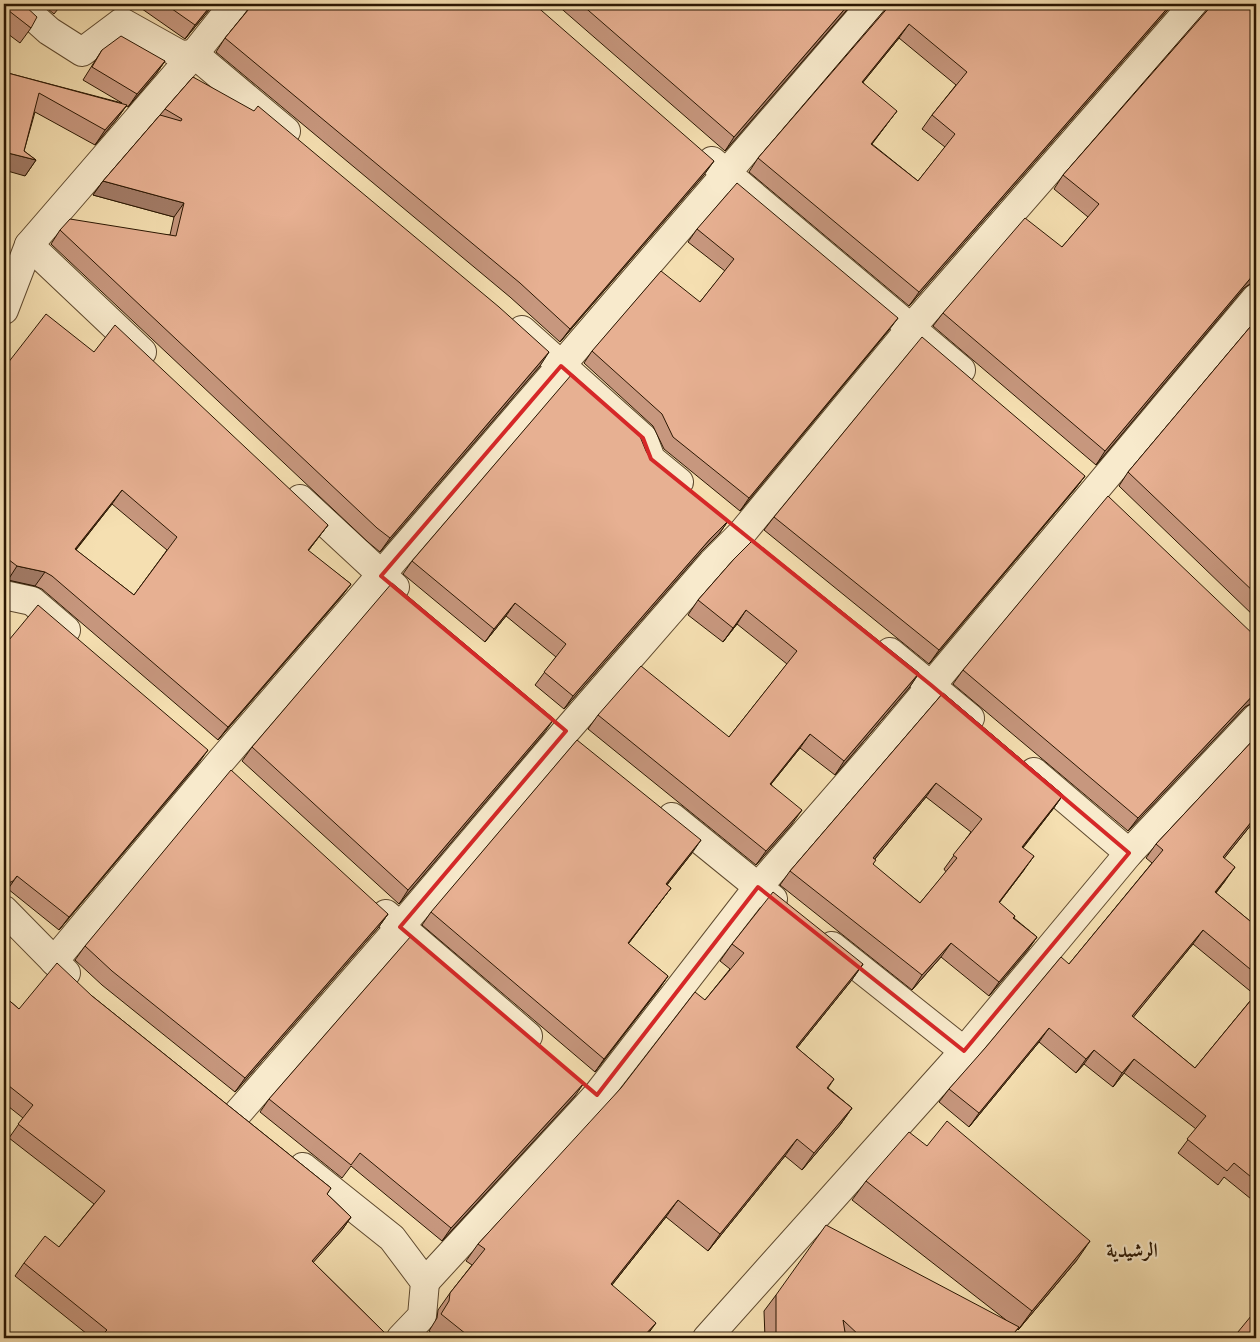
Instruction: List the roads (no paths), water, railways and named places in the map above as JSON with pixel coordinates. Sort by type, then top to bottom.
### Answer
[{"type":"street","points":[[19,4],[48,31],[82,52],[122,22],[181,55],[194,54],[308,150]]},
{"type":"street","points":[[4,310],[28,245],[194,54],[234,4]]},
{"type":"street","points":[[54,961],[212,755],[381,576],[872,4]]},
{"type":"street","points":[[214,1096],[245,1120],[400,926],[713,562],[742,533],[911,328],[1194,4]]},
{"type":"street","points":[[696,147],[978,385]]},
{"type":"street","points":[[28,245],[158,366]]},
{"type":"street","points":[[401,1338],[422,1316],[425,1282],[931,685],[1089,481],[1256,298]]},
{"type":"street","points":[[506,316],[643,438],[651,459],[696,496]]},
{"type":"street","points":[[280,481],[381,576],[411,600]]},
{"type":"street","points":[[1089,481],[1118,507]]},
{"type":"street","points":[[719,514],[765,551]]},
{"type":"street","points":[[4,595],[32,601],[84,646]]},
{"type":"street","points":[[871,636],[992,737]]},
{"type":"street","points":[[544,712],[589,749]]},
{"type":"street","points":[[716,1334],[964,1051],[1129,853],[1256,718]]},
{"type":"street","points":[[212,755],[241,782]]},
{"type":"street","points":[[1015,756],[1129,853]]},
{"type":"street","points":[[651,800],[789,911]]},
{"type":"street","points":[[371,900],[544,1050]]},
{"type":"street","points":[[4,910],[86,991]]},
{"type":"street","points":[[812,930],[964,1051]]},
{"type":"street","points":[[283,1151],[392,1238],[425,1282]]},
{"type":"district","name":"الرشيدية","points":[[1132,1250]]}]
